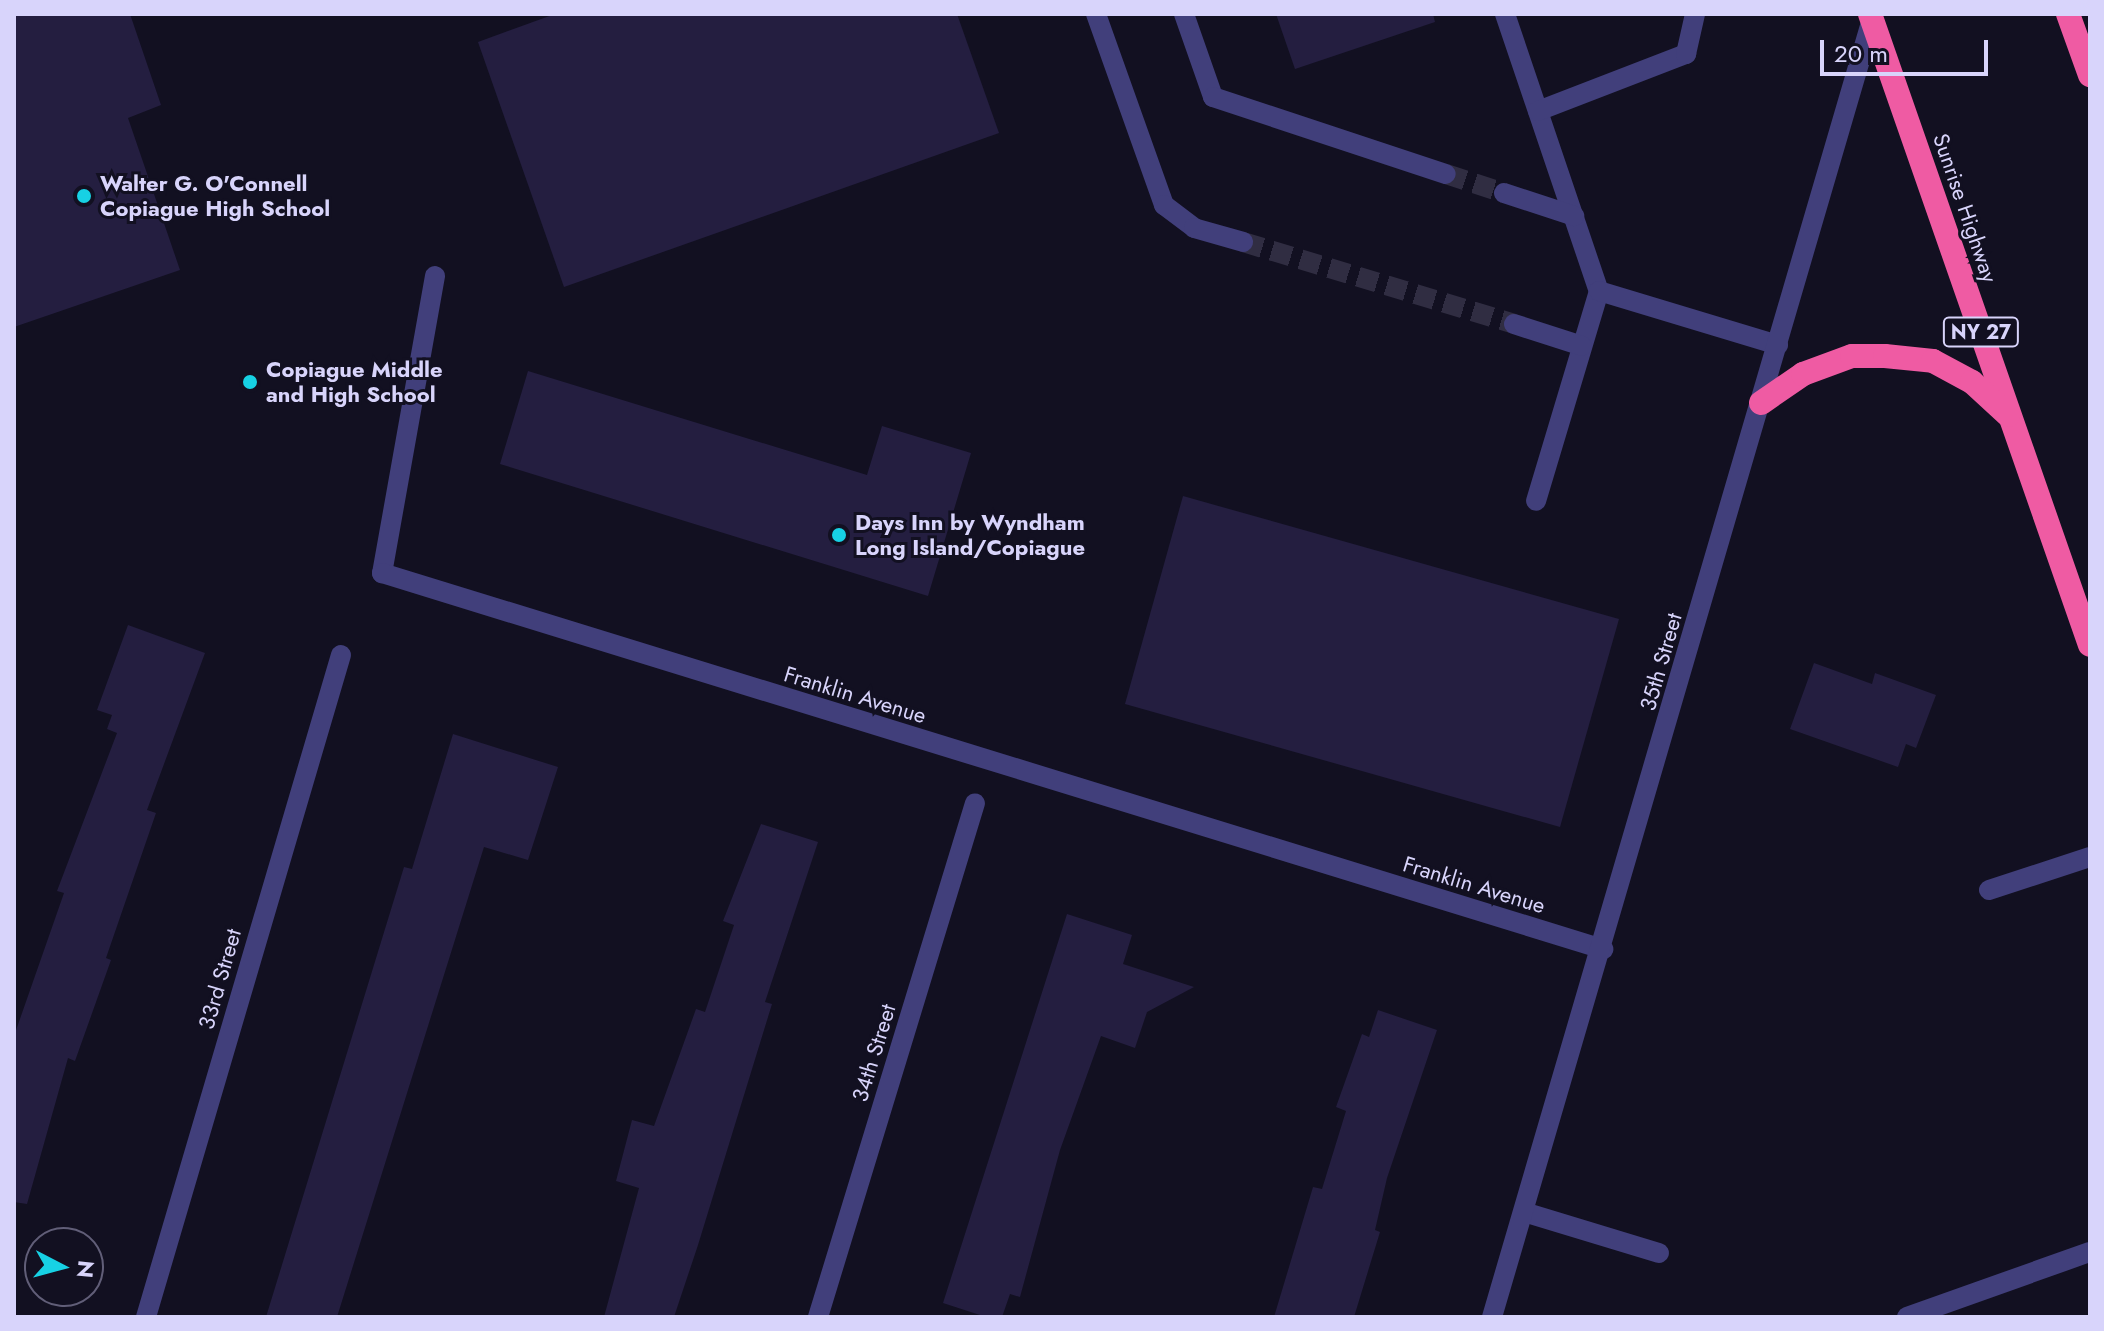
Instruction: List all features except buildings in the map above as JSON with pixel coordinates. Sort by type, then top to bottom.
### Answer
[{"type":"highway","points":[[2068,14],[2090,75]]},
{"type":"highway","name":"Sunrise Highway","points":[[1872,16],[2090,645]]},
{"type":"highway","points":[[1761,403],[1803,374],[1852,356],[1885,356],[1933,361],[1972,382],[2010,417]]},
{"type":"street","points":[[1096,14],[1164,205],[1194,228],[1243,242]]},
{"type":"street","points":[[1184,14],[1213,97],[1446,174]]},
{"type":"street","points":[[1505,14],[1599,291],[1536,501]]},
{"type":"street","points":[[1538,111],[1686,54],[1695,14]]},
{"type":"street","name":"35th Street","points":[[1492,1317],[1603,949],[1872,16]]},
{"type":"street","points":[[1504,193],[1574,216]]},
{"type":"street","name":"Franklin Avenue","points":[[435,276],[382,573],[1603,949]]},
{"type":"street","points":[[1599,291],[1778,345]]},
{"type":"street","points":[[1514,324],[1582,346]]},
{"type":"street","name":"33rd Street","points":[[146,1317],[341,655]]},
{"type":"street","name":"34th Street","points":[[818,1317],[975,803]]},
{"type":"street","points":[[1989,890],[2090,857]]},
{"type":"street","points":[[1524,1212],[1659,1253]]},
{"type":"street","points":[[1907,1317],[2090,1252]]},
{"type":"tunnel","points":[[1446,174],[1504,193]]},
{"type":"tunnel","points":[[1243,242],[1514,324]]},
{"type":"place","name":"Walter G. O'Connell Copiague High School","points":[[84,196]]},
{"type":"place","name":"Copiague Middle and High School","points":[[250,382]]},
{"type":"place","name":"Days Inn by Wyndham Long Island/Copiague","points":[[839,535]]}]
